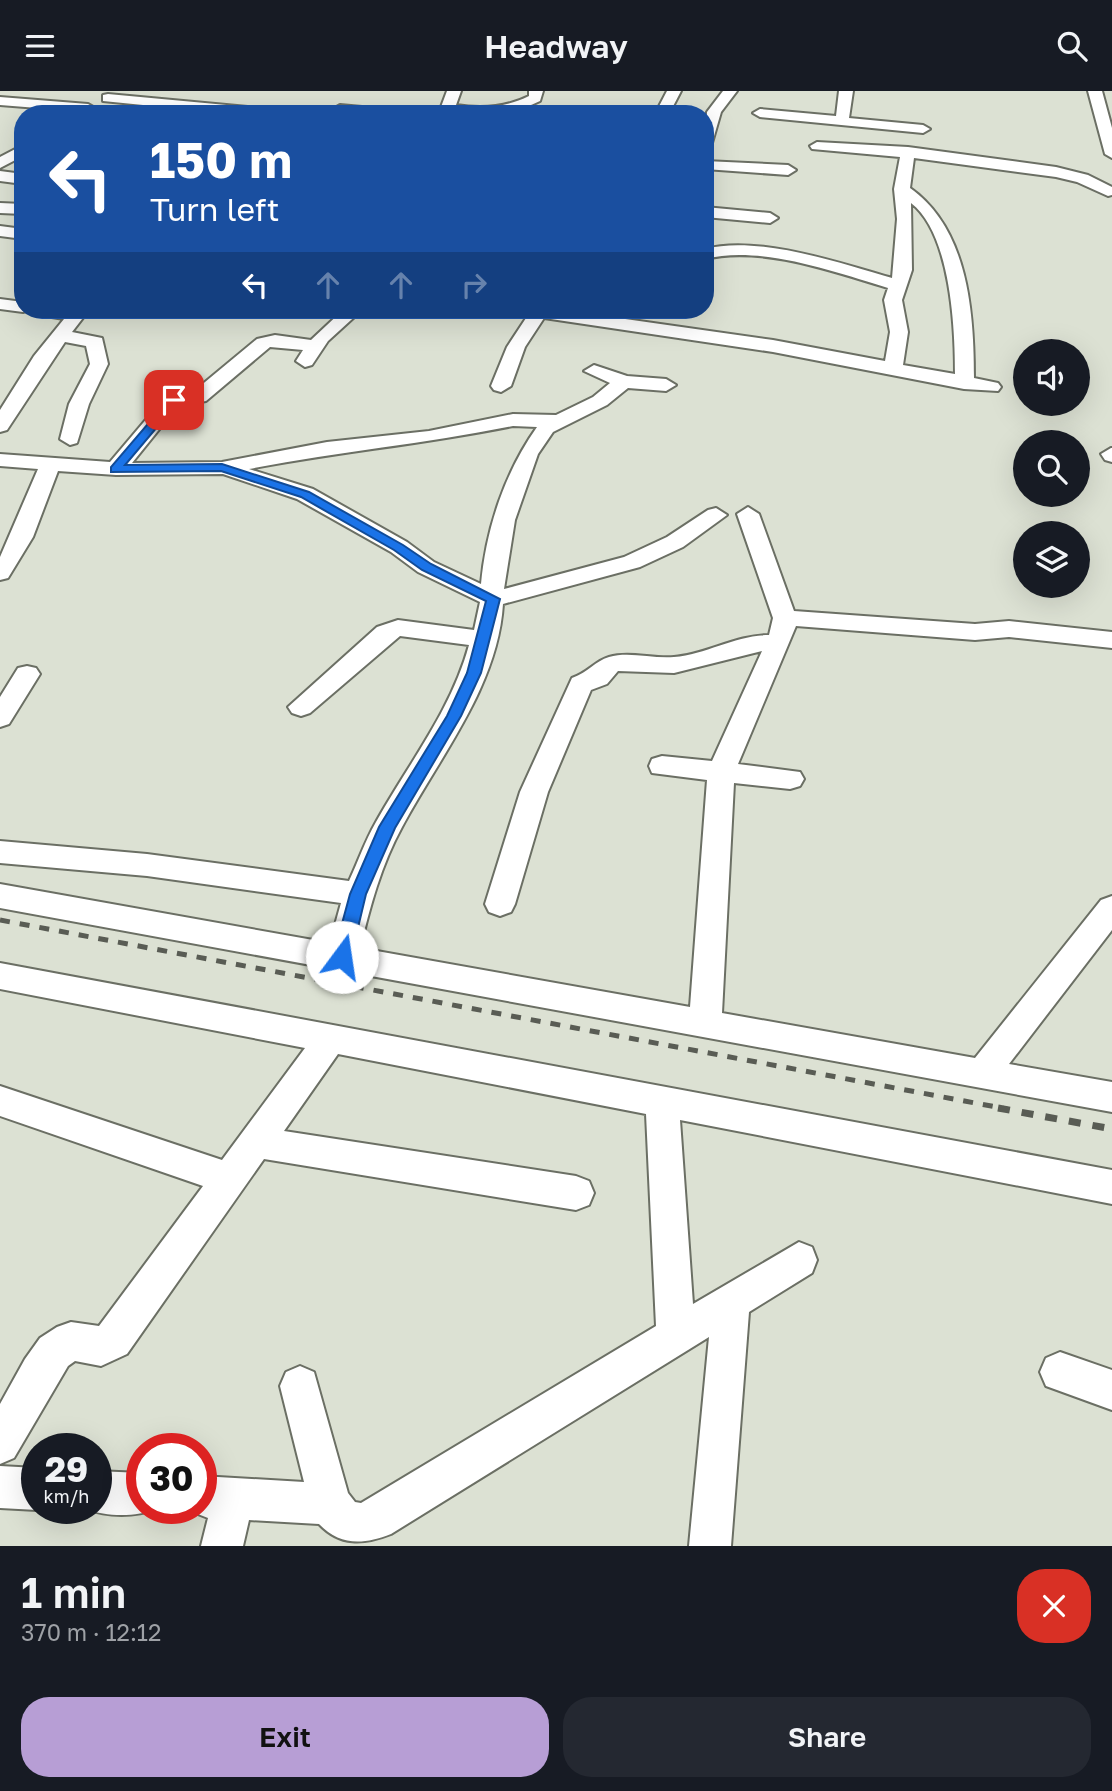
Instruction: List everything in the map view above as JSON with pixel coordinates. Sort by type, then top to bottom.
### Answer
[{"type":"street","points":[[95,105],[121,91]]},
{"type":"street","points":[[344,105],[355,91]]},
{"type":"street","points":[[521,105],[535,99],[536,91]]},
{"type":"street","points":[[714,112],[730,91]]},
{"type":"street","points":[[842,120],[846,91]]},
{"type":"street","points":[[108,98],[183,105]]},
{"type":"street","points":[[1102,100],[1112,154]]},
{"type":"street","points":[[0,101],[33,105]]},
{"type":"street","points":[[760,113],[923,129]]},
{"type":"street","points":[[817,146],[908,152],[1061,171],[1089,179],[1108,198],[1112,169]]},
{"type":"street","points":[[893,367],[899,332],[893,300],[903,271],[905,219],[902,190],[908,152]]},
{"type":"street","points":[[714,166],[788,170]]},
{"type":"street","points":[[902,190],[914,195],[927,210],[960,291],[965,350],[964,383]]},
{"type":"street","points":[[714,213],[770,218]]},
{"type":"street","points":[[714,253],[727,251],[786,256],[898,285]]},
{"type":"street","points":[[0,426],[72,319]]},
{"type":"street","points":[[116,469],[172,401],[199,397],[264,343],[275,341],[310,354],[344,319]]},
{"type":"street","points":[[501,386],[530,319]]},
{"type":"street","points":[[578,319],[659,328],[893,367],[991,387]]},
{"type":"street","points":[[59,335],[95,342],[99,364],[79,404],[70,439]]},
{"type":"street","points":[[594,371],[624,382],[666,385]]},
{"type":"street","points":[[342,957],[358,894],[387,827],[454,716],[474,673],[493,599],[494,572],[505,520],[528,454],[546,428],[600,401],[624,382]]},
{"type":"street","points":[[0,460],[116,469],[222,468],[327,448],[429,437],[513,420],[557,421]]},
{"type":"street","points":[[0,573],[28,519],[50,465]]},
{"type":"street","points":[[222,468],[305,494],[399,547],[426,567],[493,599],[632,562],[675,542],[716,515]]},
{"type":"street","points":[[705,1024],[721,771],[781,631],[748,514]]},
{"type":"street","points":[[300,707],[386,633],[398,628],[484,639]]},
{"type":"street","points":[[500,904],[534,792],[581,684],[598,678],[612,664],[677,664],[704,659],[781,631],[975,632],[1009,629],[1112,640]]},
{"type":"street","points":[[0,718],[27,674]]},
{"type":"street","points":[[662,766],[790,779]]},
{"type":"street","points":[[0,852],[147,865],[358,894]]},
{"type":"street","points":[[0,896],[1112,1097]]},
{"type":"street","points":[[982,1074],[1112,908]]},
{"type":"street","points":[[0,976],[1112,1187]]},
{"type":"street","points":[[0,1444],[54,1352],[71,1341],[101,1347],[113,1340],[330,1039]]},
{"type":"street","points":[[0,1101],[229,1179]]},
{"type":"street","points":[[662,1102],[676,1336]]},
{"type":"street","points":[[255,1142],[576,1193]]},
{"type":"street","points":[[300,1386],[330,1504],[344,1522],[361,1524],[376,1519],[799,1260]]},
{"type":"street","points":[[710,1546],[731,1302]]},
{"type":"street","points":[[1060,1372],[1112,1390]]},
{"type":"street","points":[[0,1487],[21,1488]]},
{"type":"street","points":[[222,1546],[217,1498],[330,1504]]},
{"type":"railway","points":[[0,920],[1007,1109]]},
{"type":"railway","points":[[998,1108],[1112,1129]]},
{"type":"route","points":[[174,400],[116,469],[222,468],[305,494],[399,547],[426,567],[493,599],[474,673],[454,716],[387,827],[358,894],[342,957]]}]
